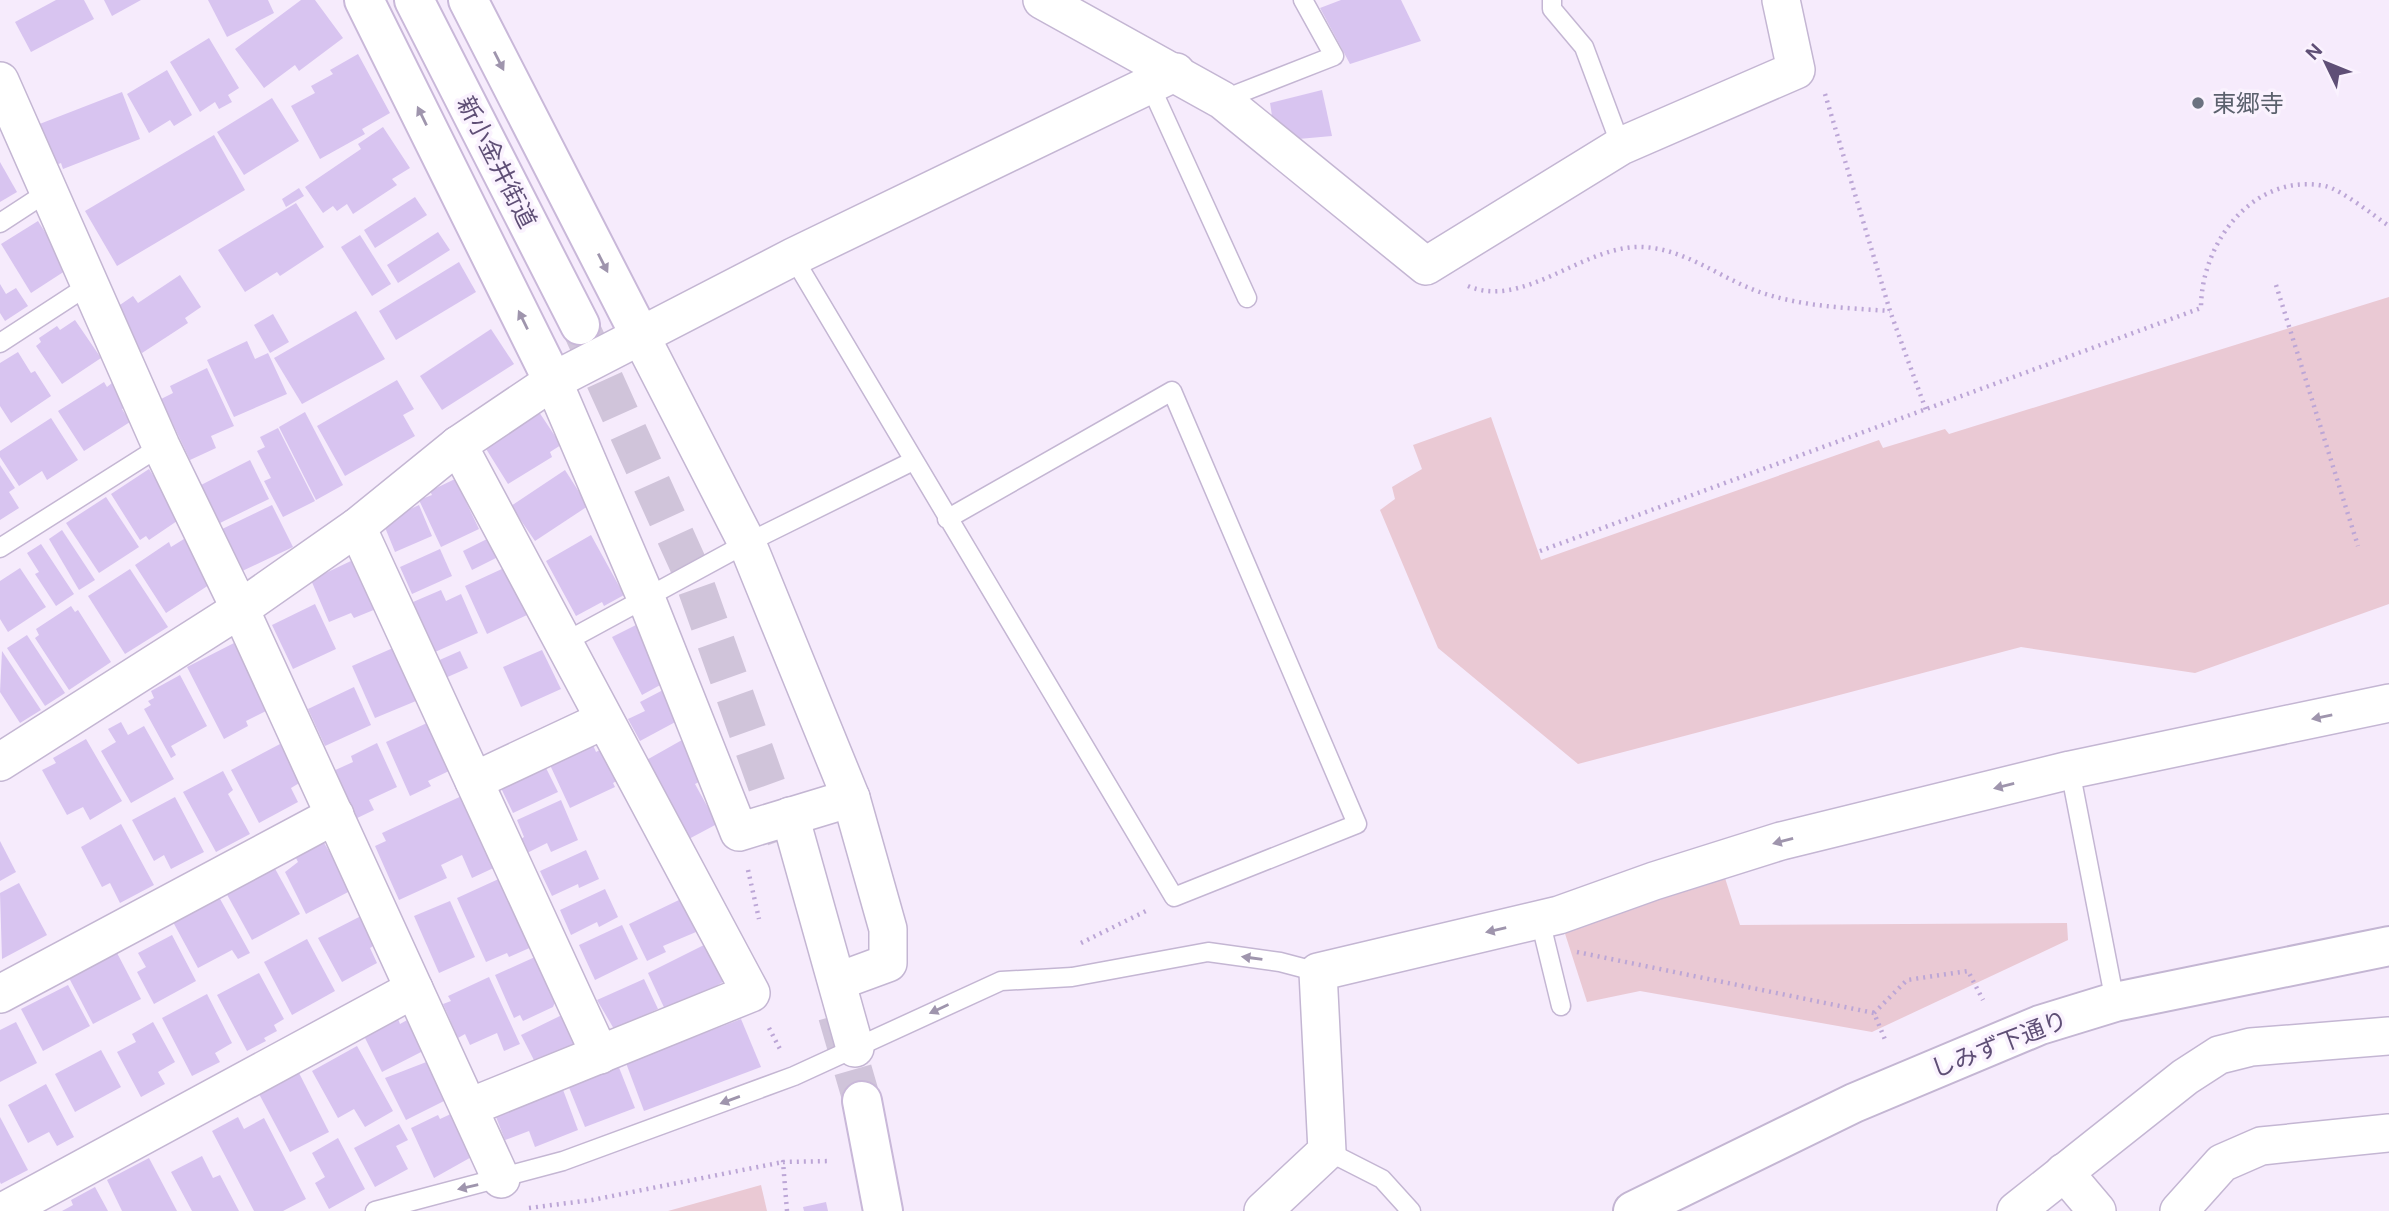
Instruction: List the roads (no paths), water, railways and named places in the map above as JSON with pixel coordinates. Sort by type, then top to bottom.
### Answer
[{"type":"main road","points":[[364,0],[553,381]]},
{"type":"main road","name":"新小金井街道","points":[[414,0],[580,325]]},
{"type":"main road","points":[[468,0],[640,335]]},
{"type":"main road","name":"しみず下通り","points":[[1633,1211],[1899,1082],[2040,1025],[2115,1002],[2389,946]]},
{"type":"main road","points":[[862,1101],[883,1211]]},
{"type":"street","points":[[1042,0],[1163,78],[1222,100],[1426,266],[1621,146],[1796,70],[1781,0]]},
{"type":"street","points":[[0,762],[240,609],[358,527],[458,444],[553,381],[793,257],[1163,78]]},
{"type":"street","points":[[0,81],[161,446],[240,609],[501,1179]]},
{"type":"street","points":[[640,335],[747,543],[850,798],[888,929],[888,963],[838,981]]},
{"type":"street","points":[[553,381],[646,598],[739,832],[850,798]]},
{"type":"street","points":[[458,444],[751,993],[470,1107]]},
{"type":"street","points":[[358,527],[600,1055]]},
{"type":"street","points":[[1263,1211],[1327,1151],[1318,972],[1540,920],[1781,841],[2070,770],[2389,703]]},
{"type":"street","points":[[474,781],[604,720]]},
{"type":"street","points":[[0,994],[335,815]]},
{"type":"street","points":[[790,816],[855,1048]]},
{"type":"street","points":[[4,1211],[414,989]]},
{"type":"street","points":[[2016,1211],[2185,1077],[2219,1055],[2251,1047],[2389,1036]]},
{"type":"street","points":[[2179,1211],[2222,1163],[2261,1146],[2389,1133]]},
{"type":"street","points":[[2064,1172],[2097,1211]]},
{"type":"lane","points":[[1222,100],[1334,56],[1303,0]]},
{"type":"lane","points":[[1552,0],[1552,9],[1584,47],[1621,146]]},
{"type":"lane","points":[[1163,78],[1247,298]]},
{"type":"lane","points":[[0,223],[49,191]]},
{"type":"lane","points":[[793,257],[947,519],[1174,897],[1357,824],[1172,391],[947,519]]},
{"type":"lane","points":[[0,343],[89,285]]},
{"type":"lane","points":[[0,548],[161,446]]},
{"type":"lane","points":[[563,643],[747,543],[913,461]]},
{"type":"lane","points":[[2070,770],[2115,1002]]},
{"type":"lane","points":[[1540,920],[1561,1006]]},
{"type":"lane","points":[[375,1211],[416,1204],[562,1161],[794,1076],[1001,981],[1072,977],[1208,952],[1280,962],[1318,972]]},
{"type":"lane","points":[[1327,1151],[1382,1179],[1411,1211]]},
{"type":"tunnel","points":[[581,328],[688,564],[791,853]]},
{"type":"tunnel","points":[[837,1015],[862,1101]]},
{"type":"place","name":"東郷寺","points":[[2198,103]]}]
